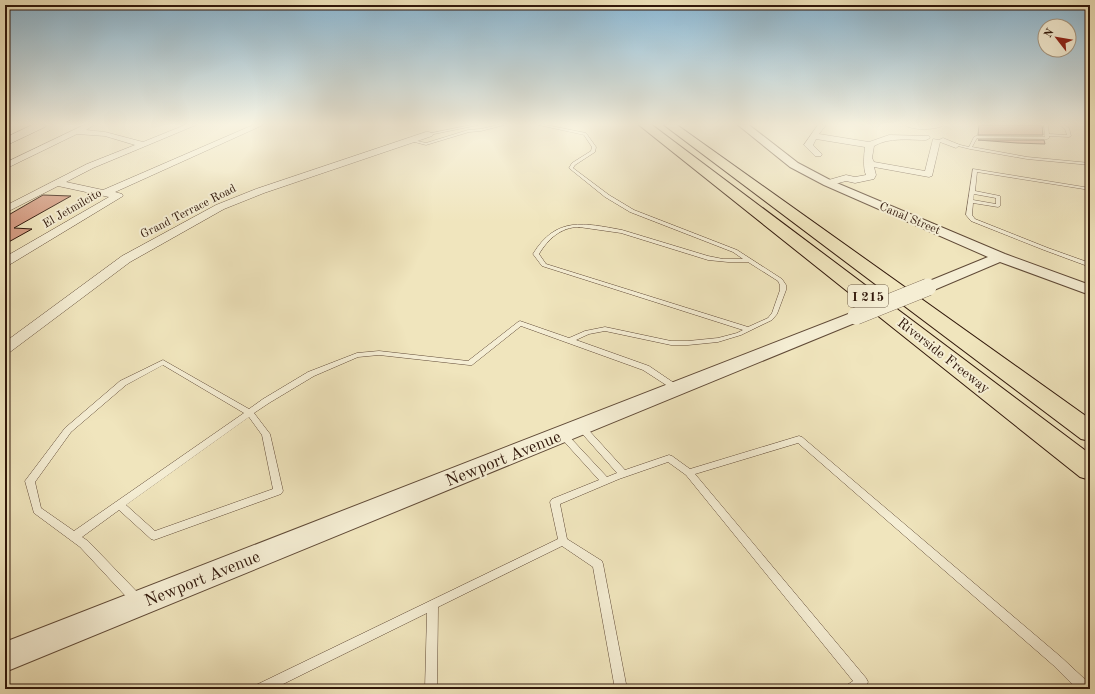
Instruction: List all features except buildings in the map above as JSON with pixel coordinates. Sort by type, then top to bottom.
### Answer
[{"type":"highway","name":"Riverside Freeway","points":[[687,157],[1090,469]]},
{"type":"highway","name":"Riverside Freeway","points":[[714,157],[1090,432]]},
{"type":"street","points":[[5,166],[23,157]]},
{"type":"street","points":[[5,210],[55,183],[110,157]]},
{"type":"street","points":[[105,193],[186,157]]},
{"type":"street","name":"Grand Terrace Road","points":[[5,349],[126,259],[220,207],[260,191],[358,157]]},
{"type":"street","name":"Canal Street","points":[[784,157],[794,165],[828,184],[1000,257],[1090,290]]},
{"type":"street","points":[[828,184],[846,178],[855,180],[871,177],[872,175],[869,168],[868,157]]},
{"type":"street","points":[[869,168],[929,174],[934,157]]},
{"type":"street","name":"El Jetmilcito","points":[[5,262],[118,196],[55,183]]},
{"type":"street","name":"Newport Avenue","points":[[5,657],[677,390],[1000,257]]},
{"type":"lane","points":[[571,340],[587,332],[605,329],[655,341],[688,343],[718,340],[770,319],[775,313],[783,290],[780,280],[723,245],[632,211],[607,196],[571,168],[573,164],[584,157]]},
{"type":"lane","points":[[1024,157],[1090,164]]},
{"type":"lane","points":[[1090,190],[975,170],[969,215],[973,220],[1048,251],[1090,265]]},
{"type":"lane","points":[[972,192],[998,197],[998,206],[972,201]]},
{"type":"lane","points":[[748,260],[728,261],[709,258],[618,230],[581,226],[572,226],[556,233],[540,246],[536,254],[544,265],[748,329]]},
{"type":"lane","points":[[74,537],[266,401],[311,374],[357,356],[379,353],[469,363],[520,323],[646,368],[677,390]]},
{"type":"lane","points":[[119,505],[154,536],[278,491],[266,434],[250,412],[163,362],[123,383],[68,430],[30,481],[37,510],[84,544],[140,603]]},
{"type":"lane","points":[[572,431],[623,474]]},
{"type":"lane","points":[[572,431],[605,481]]},
{"type":"lane","points":[[689,473],[799,439],[1057,661],[1086,689]]},
{"type":"lane","points":[[621,689],[598,564],[563,542],[555,502],[623,474],[669,458],[689,473],[862,682],[851,689]]},
{"type":"lane","points":[[260,689],[563,542]]},
{"type":"lane","points":[[431,689],[433,605]]}]
